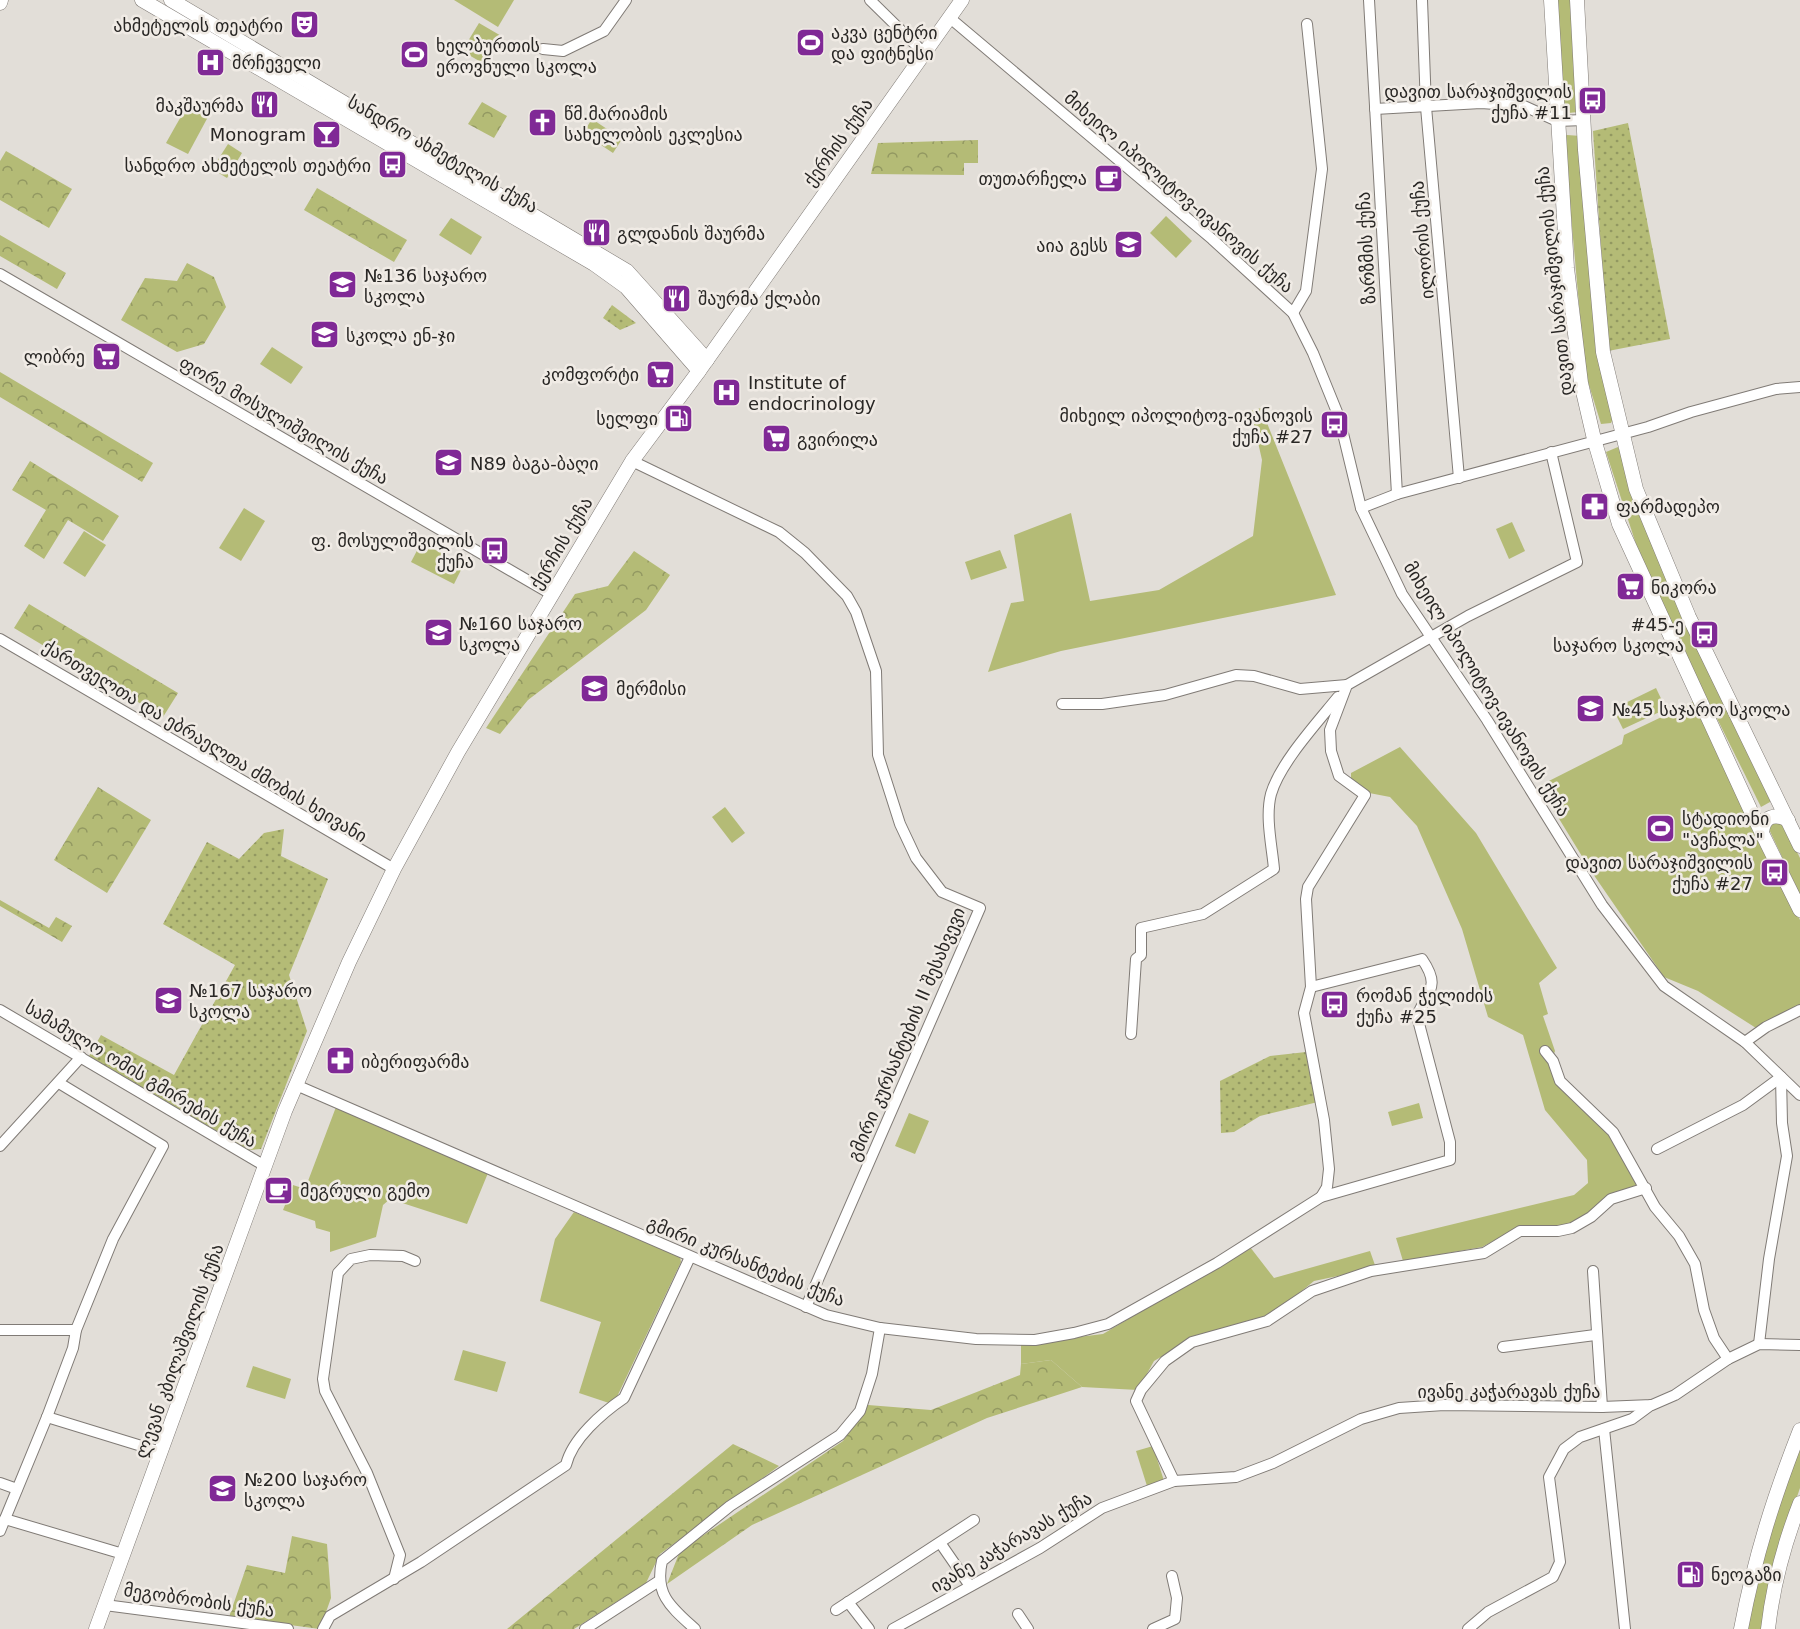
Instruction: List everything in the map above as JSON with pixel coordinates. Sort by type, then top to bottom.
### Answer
[{"type":"main road","name":"სანდრო ახმეტელის ქუჩა","points":[[142,0],[339,107]]},
{"type":"main road","name":"სანდრო ახმეტელის ქუჩა","points":[[171,0],[206,20],[339,107],[597,259],[670,328],[703,366]]},
{"type":"main road","name":"ქერჩის ქუჩა","points":[[296,1085],[349,962],[394,869],[458,752],[632,461],[703,366],[962,0]]},
{"type":"main road","name":"დავით სარაჯიშვილის ქუჩა","points":[[1551,0],[1567,268],[1581,383],[1594,440],[1619,524],[1750,809],[1800,910]]},
{"type":"main road","points":[[1577,0],[1584,120],[1603,352],[1636,489],[1689,617],[1800,846]]},
{"type":"main road","points":[[199,33],[206,20]]},
{"type":"main road","points":[[1750,809],[1758,813],[1767,812],[1778,800]]},
{"type":"main road","points":[[1762,832],[1763,824],[1768,818],[1776,815],[1788,820]]},
{"type":"main road","name":"ლევან კბილაშვილის ქუჩა","points":[[96,1629],[296,1085]]},
{"type":"main road","points":[[1741,1629],[1756,1554],[1771,1505],[1800,1430]]},
{"type":"main road","points":[[1768,1629],[1771,1598],[1783,1547],[1800,1503]]},
{"type":"street","points":[[543,49],[563,51],[604,31],[626,0]]},
{"type":"street","points":[[870,0],[924,53]]},
{"type":"street","name":"ზარზმის ქუჩა","points":[[1369,0],[1397,494]]},
{"type":"street","name":"ილორის ქუჩა","points":[[1422,0],[1426,106],[1459,478]]},
{"type":"street","name":"მიხეილ იპოლიტოვ-ივანოვის ქუჩა","points":[[950,18],[1212,239],[1293,313],[1313,353],[1339,417],[1361,508],[1402,594],[1488,720],[1602,906],[1664,986],[1745,1042],[1800,1095]]},
{"type":"street","points":[[1293,313],[1306,291],[1322,170],[1307,24]]},
{"type":"street","points":[[1375,110],[1481,103],[1524,106],[1557,121],[1584,120]]},
{"type":"street","name":"ფორე მოსულიშვილის ქუჩა","points":[[0,274],[551,594]]},
{"type":"street","points":[[1361,508],[1397,494],[1621,432],[1648,427],[1691,412],[1776,389],[1800,387]]},
{"type":"street","points":[[1131,1034],[1136,959],[1142,955],[1141,928],[1203,914],[1274,869],[1270,822],[1271,792],[1293,754],[1347,685],[1468,616],[1577,562],[1551,452]]},
{"type":"street","name":"გმირი კურსანტების II შესახვევი","points":[[632,461],[779,532],[805,552],[847,596],[856,612],[876,670],[878,755],[900,824],[916,858],[942,892],[980,908],[806,1307]]},
{"type":"street","name":"ქართველთა და ებრაელთა ძმობის ხეივანი","points":[[0,639],[394,869]]},
{"type":"street","points":[[1062,704],[1102,704],[1166,695],[1236,675],[1254,676],[1300,689],[1347,685]]},
{"type":"street","points":[[1321,1197],[1328,1187],[1329,1170],[1324,1120],[1304,1013],[1311,987],[1306,899],[1308,887],[1365,795],[1339,776],[1331,751],[1330,730],[1347,685]]},
{"type":"street","name":"გმირი კურსანტების ქუჩა","points":[[296,1085],[806,1307],[880,1328],[976,1339],[1035,1340],[1108,1324],[1217,1263],[1321,1197],[1450,1160],[1450,1151],[1417,1016],[1432,990],[1433,975],[1422,960],[1311,987]]},
{"type":"street","name":"სამამულო ომის გმირების ქუჩა","points":[[0,1010],[265,1166]]},
{"type":"street","points":[[1745,1042],[1766,1026],[1800,1010]]},
{"type":"street","points":[[1545,1051],[1553,1061],[1560,1081],[1613,1132],[1655,1207],[1679,1236],[1695,1264],[1704,1310],[1714,1338],[1728,1359]]},
{"type":"street","points":[[0,1146],[81,1057]]},
{"type":"street","points":[[1657,1149],[1743,1105],[1781,1077]]},
{"type":"street","points":[[1759,1344],[1769,1259],[1787,1156],[1782,1123],[1781,1077]]},
{"type":"street","points":[[0,1531],[47,1417],[73,1348],[76,1330],[113,1239],[163,1146],[59,1083]]},
{"type":"street","points":[[1174,1482],[1136,1401],[1141,1390],[1165,1361],[1192,1342],[1267,1321],[1312,1291],[1371,1271],[1484,1253],[1520,1231],[1558,1231],[1572,1228],[1591,1218],[1611,1199],[1646,1188]]},
{"type":"street","points":[[394,1579],[400,1555],[367,1473],[325,1391],[323,1379],[338,1273],[351,1259],[369,1255],[403,1256],[415,1260]]},
{"type":"street","points":[[322,1629],[330,1616],[421,1562],[566,1465],[570,1450],[611,1407],[624,1398],[690,1257]]},
{"type":"street","points":[[1593,1271],[1595,1335],[1602,1407]]},
{"type":"street","points":[[695,1629],[662,1593],[659,1581],[662,1561],[730,1506],[840,1435],[860,1411],[872,1374],[880,1328]]},
{"type":"street","points":[[0,1330],[76,1330]]},
{"type":"street","points":[[1503,1347],[1595,1335]]},
{"type":"street","name":"ივანე კაჭარავას ქუჩა","points":[[893,1629],[1040,1548],[1092,1513],[1174,1482],[1236,1477],[1273,1463],[1361,1419],[1399,1408],[1652,1405],[1675,1395],[1728,1359],[1759,1344],[1800,1345]]},
{"type":"street","points":[[1468,1629],[1488,1612],[1553,1577],[1560,1562],[1549,1477],[1564,1449],[1580,1437],[1632,1419],[1652,1405]]},
{"type":"street","points":[[47,1417],[161,1452]]},
{"type":"street","points":[[1604,1429],[1625,1629]]},
{"type":"street","points":[[0,1483],[17,1488]]},
{"type":"street","points":[[5,1520],[123,1554]]},
{"type":"street","points":[[836,1610],[974,1520]]},
{"type":"street","points":[[940,1544],[970,1586]]},
{"type":"street","points":[[400,1555],[421,1562]]},
{"type":"street","points":[[1153,1629],[1175,1619],[1177,1598],[1172,1576]]},
{"type":"street","points":[[585,1629],[659,1581]]},
{"type":"street","points":[[848,1602],[868,1629]]},
{"type":"street","name":"მეგობრობის ქუჩა","points":[[105,1605],[288,1629]]},
{"type":"street","points":[[1018,1614],[1028,1629]]},
{"type":"green space","points":[[454,0],[514,0],[498,27]]},
{"type":"green space","points":[[1555,0],[1573,0],[1578,112],[1568,113],[1565,110]]},
{"type":"green space","points":[[479,23],[503,37],[486,65],[462,51]]},
{"type":"green space","points":[[482,102],[507,116],[494,138],[468,124]]},
{"type":"green space","points":[[188,104],[209,115],[188,154],[166,143]]},
{"type":"green space","points":[[592,119],[622,139],[613,153],[583,133]]},
{"type":"green space","points":[[1628,123],[1670,339],[1608,351],[1593,131]]},
{"type":"green space","points":[[1567,135],[1581,136],[1613,419],[1611,423],[1601,424],[1585,372],[1564,137]]},
{"type":"green space","points":[[978,140],[978,163],[964,163],[964,175],[871,174],[878,143]]},
{"type":"green space","points":[[228,144],[242,153],[227,178],[212,169]]},
{"type":"green space","points":[[6,151],[72,189],[49,228],[0,200],[0,161]]},
{"type":"green space","points":[[317,188],[407,240],[394,262],[304,210]]},
{"type":"green space","points":[[1166,216],[1192,241],[1176,258],[1150,233]]},
{"type":"green space","points":[[451,218],[482,237],[471,255],[439,235]]},
{"type":"green space","points":[[0,235],[66,273],[57,289],[0,256]]},
{"type":"green space","points":[[187,263],[214,277],[226,307],[204,344],[177,352],[121,320],[145,278],[177,281]]},
{"type":"green space","points":[[612,305],[636,323],[620,330],[603,318]]},
{"type":"green space","points":[[272,347],[303,367],[291,384],[260,364]]},
{"type":"green space","points":[[0,372],[153,463],[142,482],[0,397]]},
{"type":"green space","points":[[1261,408],[1336,595],[1061,651],[988,672],[1011,603],[1024,601],[1014,535],[1071,513],[1090,601],[1159,590],[1253,536],[1262,460],[1251,411]]},
{"type":"green space","points":[[1618,447],[1770,797],[1770,802],[1761,807],[1683,650],[1636,544],[1606,452]]},
{"type":"green space","points":[[30,461],[119,516],[103,541],[68,520],[44,559],[24,546],[46,510],[12,490]]},
{"type":"green space","points":[[244,508],[265,521],[241,561],[219,548]]},
{"type":"green space","points":[[1512,522],[1525,551],[1509,559],[1496,529]]},
{"type":"green space","points":[[84,531],[106,545],[85,577],[63,563]]},
{"type":"green space","points":[[421,543],[464,564],[454,584],[411,562]]},
{"type":"green space","points":[[1000,550],[1007,568],[971,580],[965,562]]},
{"type":"green space","points":[[634,551],[670,575],[646,610],[528,700],[500,734],[486,728],[575,594],[608,586]]},
{"type":"green space","points":[[29,604],[178,693],[163,717],[14,628]]},
{"type":"green space","points":[[1656,688],[1666,709],[1623,729],[1613,709]]},
{"type":"green space","name":"სტადიონი \"ავჩალა\"","points":[[1695,701],[1800,920],[1800,1007],[1756,1028],[1698,991],[1664,977],[1591,871],[1539,786],[1622,744],[1624,735]]},
{"type":"green space","points":[[1400,747],[1476,833],[1557,968],[1539,983],[1548,1014],[1543,1016],[1555,1051],[1551,1062],[1606,1127],[1639,1181],[1633,1188],[1589,1216],[1561,1226],[1516,1229],[1482,1247],[1403,1261],[1396,1238],[1574,1195],[1588,1183],[1587,1160],[1545,1110],[1523,1035],[1488,1017],[1462,929],[1417,826],[1390,797],[1364,792],[1351,781],[1351,773]]},
{"type":"green space","points":[[98,787],[151,820],[107,893],[54,860]]},
{"type":"green space","points":[[725,807],[745,833],[732,843],[712,817]]},
{"type":"green space","points":[[1781,819],[1800,858],[1800,895],[1767,825]]},
{"type":"green space","points":[[284,829],[281,856],[328,879],[289,975],[307,1031],[261,1149],[249,1150],[89,1056],[101,1035],[174,1075],[235,965],[163,924],[207,842],[239,859],[264,833]]},
{"type":"green space","points":[[0,900],[49,928],[56,917],[72,926],[62,942],[0,906]]},
{"type":"green space","points":[[1306,1052],[1318,1102],[1260,1116],[1234,1132],[1221,1133],[1220,1081],[1270,1056]]},
{"type":"green space","points":[[1419,1103],[1423,1118],[1392,1126],[1388,1112]]},
{"type":"green space","points":[[336,1107],[488,1173],[467,1224],[390,1199],[383,1205],[376,1237],[330,1252],[330,1232],[316,1228],[315,1221],[283,1210],[293,1185],[305,1189]]},
{"type":"green space","points":[[909,1113],[929,1121],[915,1154],[895,1146]]},
{"type":"green space","points":[[574,1212],[680,1257],[681,1262],[615,1401],[609,1403],[579,1393],[601,1322],[540,1301],[555,1239]]},
{"type":"green space","points":[[1250,1247],[1274,1278],[1370,1251],[1376,1268],[1314,1281],[1271,1316],[1199,1335],[1154,1361],[1138,1390],[1082,1387],[1051,1360],[1021,1364],[1021,1344],[1103,1334]]},
{"type":"green space","points":[[463,1350],[506,1362],[497,1392],[454,1380]]},
{"type":"green space","points":[[1051,1360],[1082,1387],[987,1418],[752,1525],[667,1584],[680,1551],[843,1441],[868,1405],[931,1410],[1020,1375],[1021,1364]]},
{"type":"green space","points":[[253,1366],[291,1379],[285,1399],[246,1387]]},
{"type":"green space","points":[[1800,1442],[1800,1488],[1769,1579],[1761,1629],[1748,1629],[1762,1557]]},
{"type":"green space","points":[[733,1444],[779,1466],[660,1554],[646,1583],[574,1629],[507,1629]]},
{"type":"green space","points":[[1153,1446],[1164,1481],[1147,1486],[1136,1451]]},
{"type":"green space","points":[[292,1536],[327,1544],[331,1598],[320,1629],[229,1617],[247,1565],[285,1573]]},
{"type":"place","name":"ახმეტელის თეატრი","points":[[304,25]]},
{"type":"place","name":"აკვა ცენტრი და ფიტნესი","points":[[810,42]]},
{"type":"place","name":"ხელბურთის ეროვნული სკოლა","points":[[415,55]]},
{"type":"place","name":"მრჩეველი","points":[[211,62]]},
{"type":"place","name":"დავით სარაჯიშვილის ქუჩა #11","points":[[1593,101]]},
{"type":"place","name":"მაკშაურმა","points":[[265,105]]},
{"type":"place","name":"წმ.მარიამის სახელობის ეკლესია","points":[[543,123]]},
{"type":"place","name":"Monogram","points":[[327,134]]},
{"type":"place","name":"სანდრო ახმეტელის თეატრი","points":[[392,165]]},
{"type":"place","name":"თუთარჩელა","points":[[1108,178]]},
{"type":"place","name":"გლდანის შაურმა","points":[[596,233]]},
{"type":"place","name":"აია გესს","points":[[1129,245]]},
{"type":"place","name":"№136 საჯარო სკოლა","points":[[343,285]]},
{"type":"place","name":"შაურმა ქლაბი","points":[[677,298]]},
{"type":"place","name":"სკოლა ენ-ჯი","points":[[325,335]]},
{"type":"place","name":"ლიბრე","points":[[106,356]]},
{"type":"place","name":"კომფორტი","points":[[660,374]]},
{"type":"place","name":"Institute of endocrinology","points":[[727,392]]},
{"type":"place","name":"სელფი","points":[[679,418]]},
{"type":"place","name":"მიხეილ იპოლიტოვ-ივანოვის ქუჩა #27","points":[[1334,425]]},
{"type":"place","name":"გვირილა","points":[[776,439]]},
{"type":"place","name":"N89 ბაგა-ბაღი","points":[[449,463]]},
{"type":"place","name":"ფარმადეპო","points":[[1595,506]]},
{"type":"place","name":"ფ. მოსულიშვილის ქუჩა","points":[[495,550]]},
{"type":"place","name":"ნიკორა","points":[[1630,587]]},
{"type":"place","name":"№160 საჯარო სკოლა","points":[[438,633]]},
{"type":"place","name":"#45-ე საჯარო სკოლა","points":[[1705,634]]},
{"type":"place","name":"მერმისი","points":[[595,688]]},
{"type":"place","name":"№45 საჯარო სკოლა","points":[[1591,709]]},
{"type":"place","name":"სტადიონი \"ავჩალა\"","points":[[1661,828]]},
{"type":"place","name":"დავით სარაჯიშვილის ქუჩა #27","points":[[1774,872]]},
{"type":"place","name":"№167 საჯარო სკოლა","points":[[168,1000]]},
{"type":"place","name":"რომან ჭელიძის ქუჩა #25","points":[[1335,1005]]},
{"type":"place","name":"იბერიფარმა","points":[[340,1061]]},
{"type":"place","name":"მეგრული გემო","points":[[279,1190]]},
{"type":"place","name":"№200 საჯარო სკოლა","points":[[223,1489]]},
{"type":"place","name":"ნეოგაზი","points":[[1690,1574]]}]
